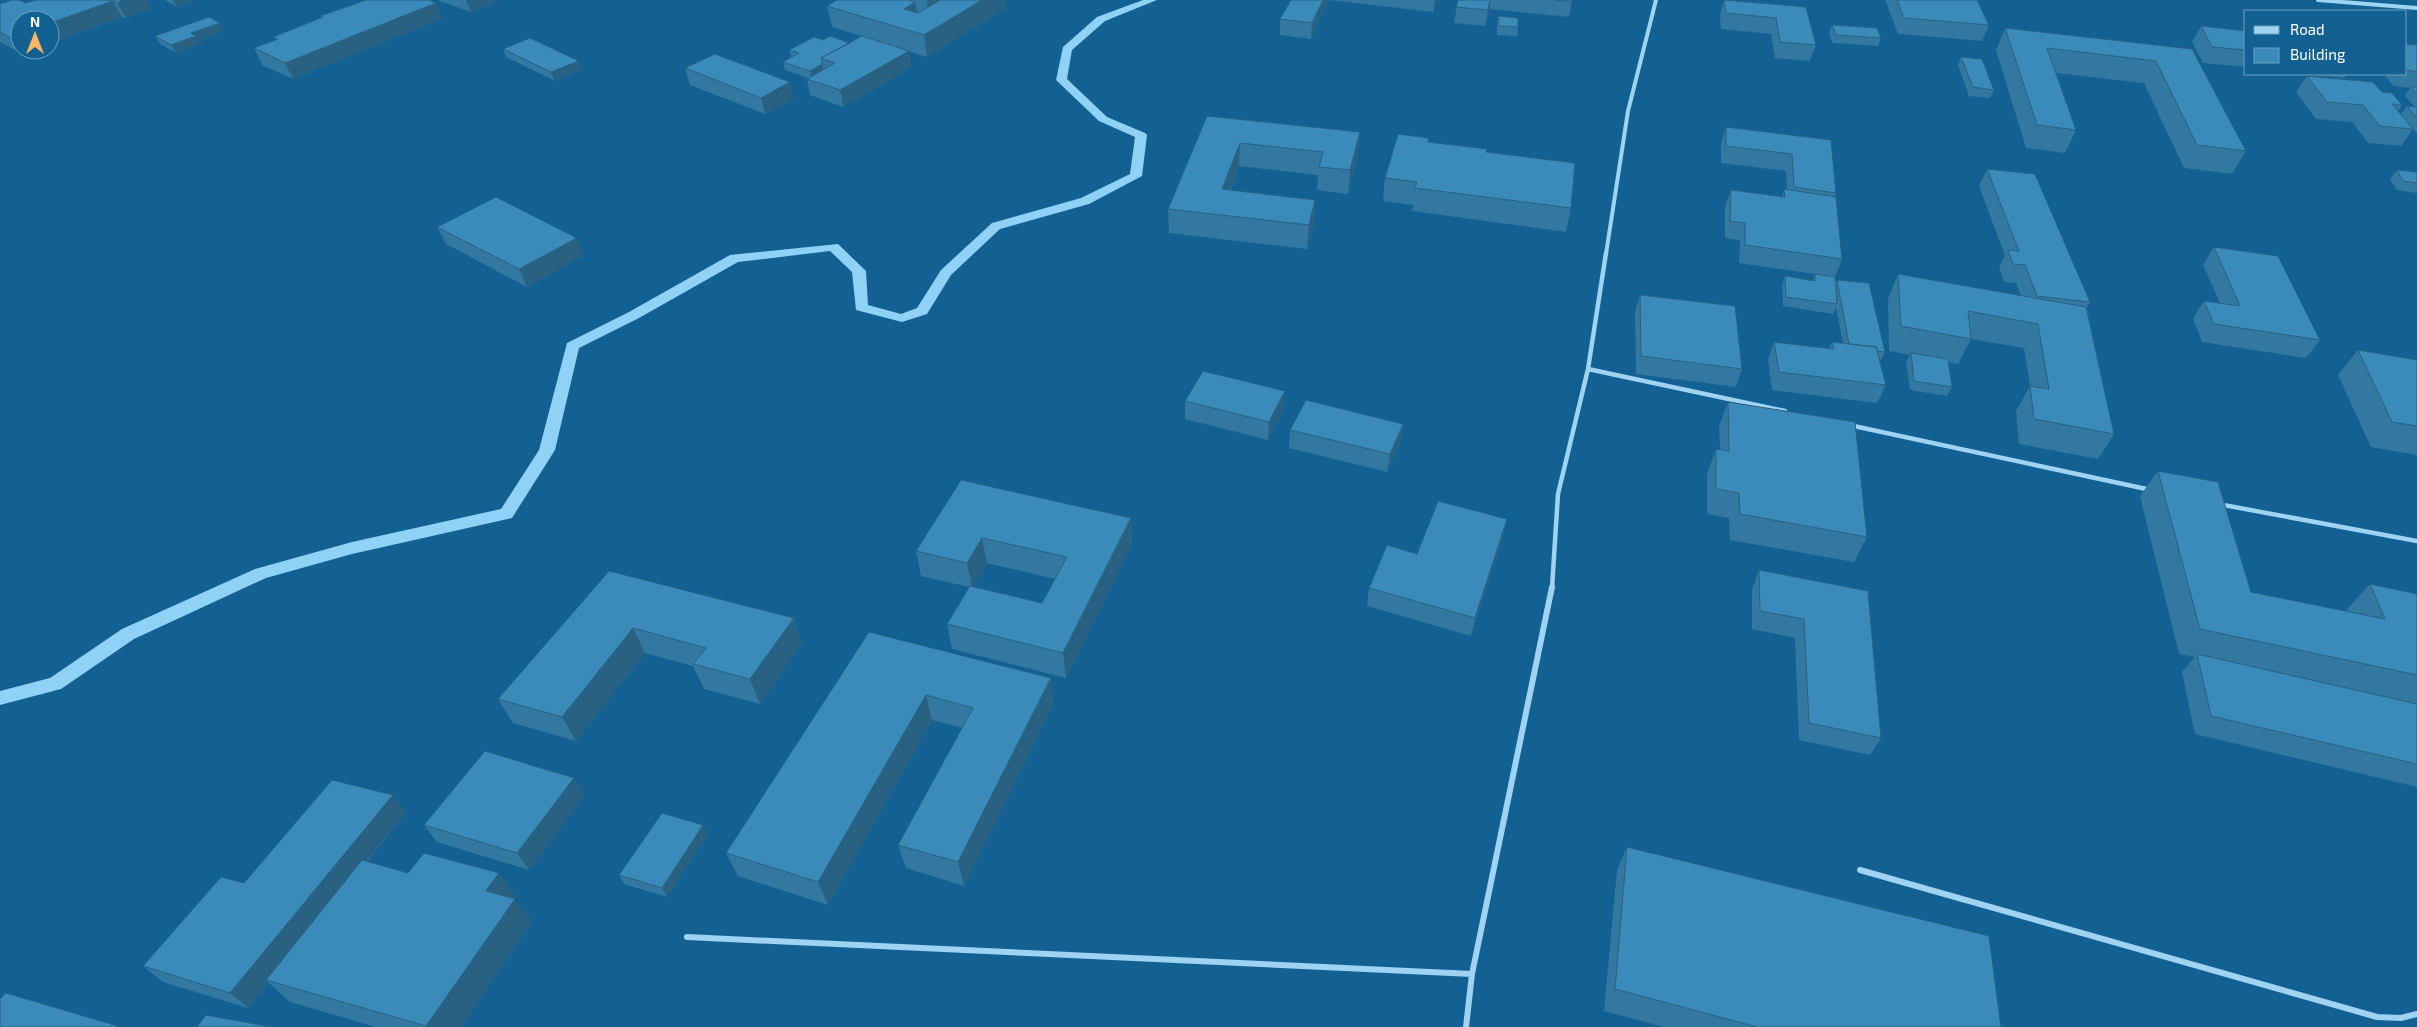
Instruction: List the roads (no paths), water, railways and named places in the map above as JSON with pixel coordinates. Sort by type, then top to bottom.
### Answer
[{"type":"street","points":[[1466,1027],[1472,974],[1552,586],[1558,494],[1588,369],[1628,111],[1656,0]]},
{"type":"street","points":[[2318,0],[2417,8]]},
{"type":"street","points":[[1588,369],[1791,413]]},
{"type":"street","points":[[1840,423],[2159,491]]},
{"type":"street","points":[[2208,502],[2295,520],[2417,541]]},
{"type":"street","points":[[1860,870],[2377,1017],[2401,1018],[2417,1014]]},
{"type":"street","points":[[687,937],[1472,974]]},
{"type":"waterway","points":[[0,698],[55,684],[128,634],[261,573],[352,548],[506,514],[547,450],[572,346],[634,315],[735,258],[833,247],[859,271],[861,307],[902,318],[922,311],[946,273],[996,226],[1085,201],[1136,176],[1141,135],[1103,119],[1061,80],[1067,49],[1101,19],[1152,0]]}]
